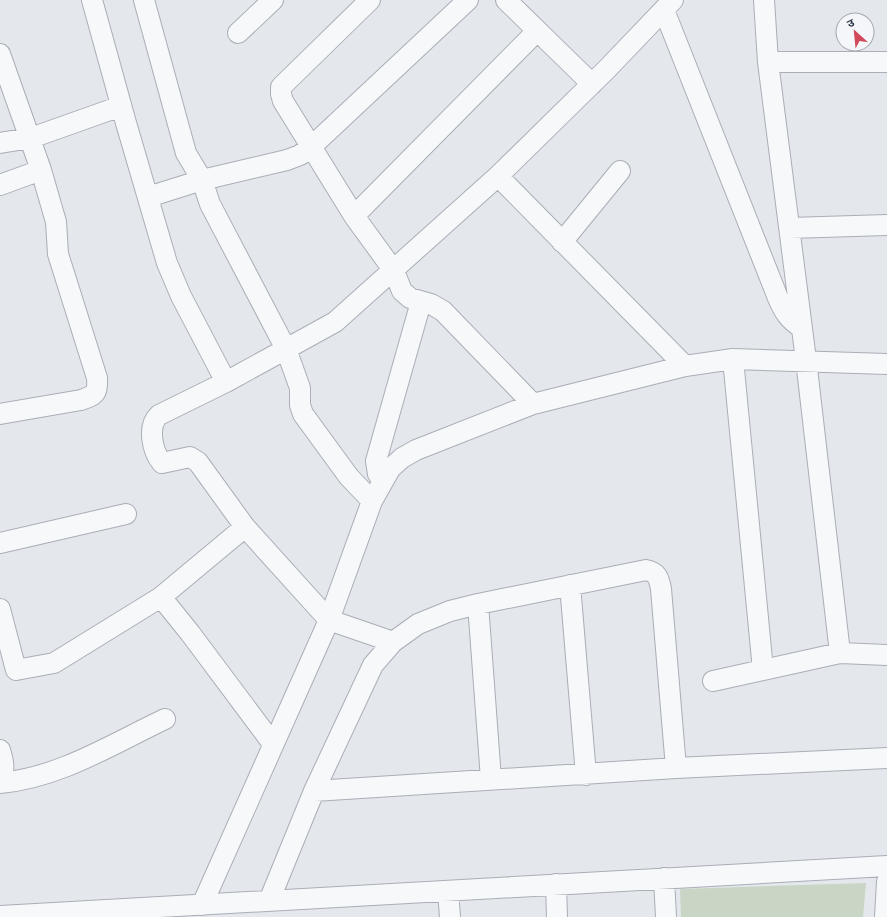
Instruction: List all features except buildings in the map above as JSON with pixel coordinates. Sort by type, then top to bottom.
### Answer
[{"type":"street","points":[[92,0],[167,263],[181,296],[226,382]]},
{"type":"street","points":[[144,0],[186,153],[202,180],[210,204],[286,349],[300,388],[300,405],[303,414],[349,478],[372,501]]},
{"type":"street","points":[[238,33],[273,0]]},
{"type":"street","points":[[370,0],[281,87],[283,101],[354,216],[394,271],[402,291],[410,298],[431,304],[452,318],[533,404]]},
{"type":"street","points":[[148,196],[202,180],[287,160],[300,155],[311,147],[468,0]]},
{"type":"street","points":[[506,0],[592,84]]},
{"type":"street","points":[[764,0],[768,62],[806,360],[840,653]]},
{"type":"street","points":[[393,642],[329,620],[245,527],[194,459],[185,458],[168,463],[162,462],[156,454],[152,426],[159,415],[226,382],[334,322],[394,271],[498,176],[592,84],[669,5],[784,313],[791,321],[802,328]]},
{"type":"street","points":[[354,216],[537,31]]},
{"type":"street","points":[[0,54],[31,138],[41,170],[56,222],[58,254],[97,378],[98,388],[93,396],[81,400],[0,413]]},
{"type":"street","points":[[768,62],[887,62]]},
{"type":"street","points":[[0,143],[31,138],[121,106]]},
{"type":"street","points":[[0,186],[41,170]]},
{"type":"street","points":[[562,242],[620,171]]},
{"type":"street","points":[[498,176],[685,366]]},
{"type":"street","points":[[789,228],[887,225]]},
{"type":"street","points":[[382,480],[378,474],[376,461],[421,302]]},
{"type":"street","points":[[733,359],[763,670]]},
{"type":"street","points":[[202,905],[329,620],[372,501],[382,480],[390,469],[402,458],[416,450],[533,404],[685,366],[733,359],[806,360],[887,364]]},
{"type":"street","points":[[0,543],[126,514]]},
{"type":"street","points":[[0,609],[16,670],[54,663],[161,597],[245,527]]},
{"type":"street","points":[[269,901],[314,791],[373,665],[393,642],[418,624],[450,611],[646,570],[654,572],[660,578],[676,768]]},
{"type":"street","points":[[570,585],[586,775]]},
{"type":"street","points":[[161,597],[190,633],[273,744]]},
{"type":"street","points":[[478,604],[491,779]]},
{"type":"street","points":[[713,681],[840,653],[887,655]]},
{"type":"street","points":[[0,783],[40,776],[62,768],[165,719]]},
{"type":"street","points":[[0,750],[5,770],[0,783]]},
{"type":"street","points":[[314,791],[491,779],[586,775],[676,768],[887,758]]},
{"type":"street","points":[[0,916],[74,914],[448,890],[887,866]]},
{"type":"street","points":[[664,878],[666,917]]},
{"type":"street","points":[[885,917],[887,882]]},
{"type":"street","points":[[556,884],[557,917]]},
{"type":"street","points":[[448,890],[450,917]]},
{"type":"green space","points":[[866,883],[863,917],[681,917],[680,889]]}]
